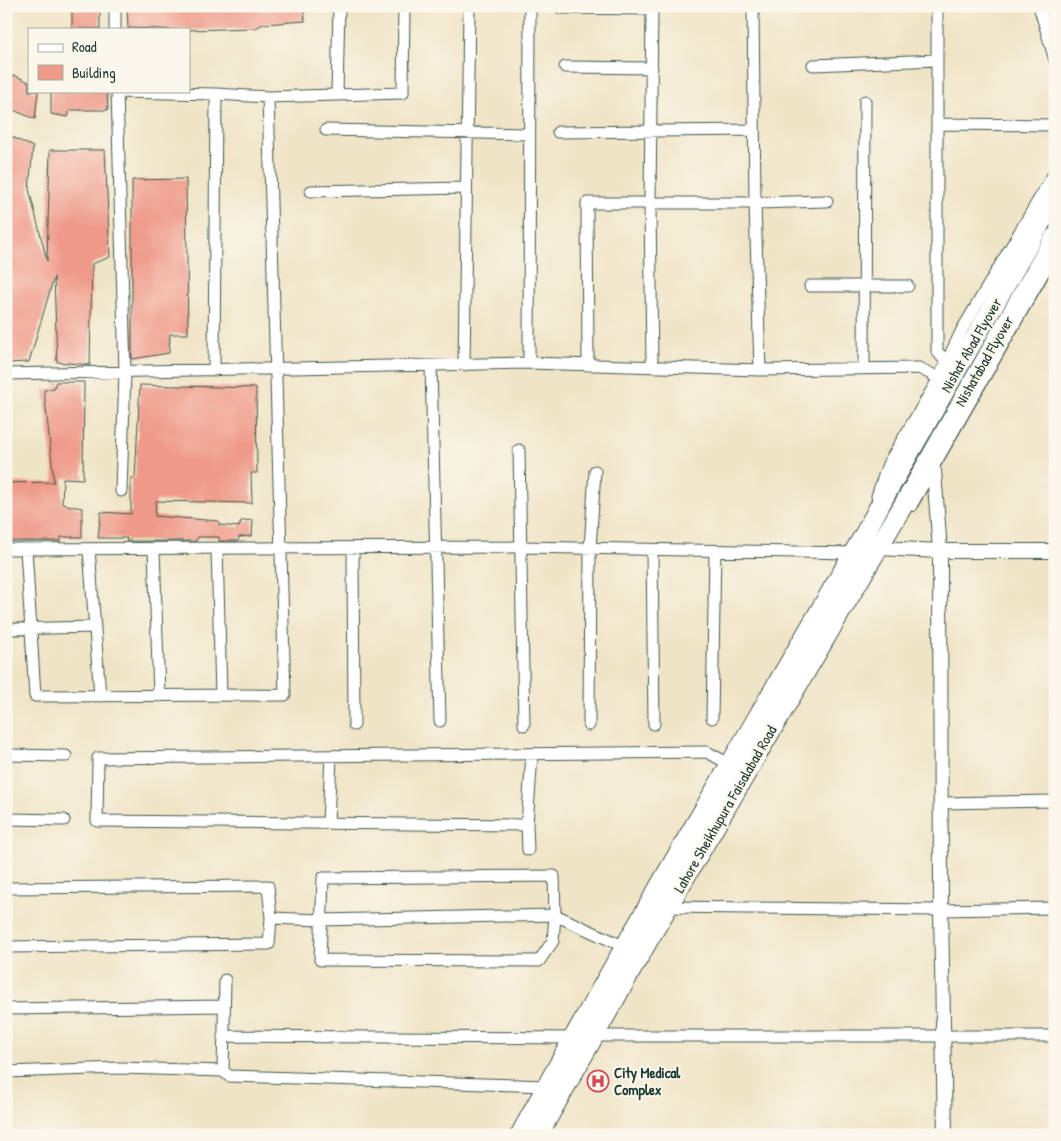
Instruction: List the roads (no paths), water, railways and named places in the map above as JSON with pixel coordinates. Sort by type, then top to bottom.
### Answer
[{"type":"highway","name":"Nishat Abad Flyover","points":[[886,492],[1055,198]]},
{"type":"highway","name":"Nishatabad Flyover","points":[[915,485],[1055,237]]},
{"type":"highway","name":"Lahore Sheikhupura Faisalabad Road","points":[[538,1135],[667,908],[915,485]]},
{"type":"highway","name":"Lahore Sheikhupura Faisalabad Road","points":[[520,1135],[623,946],[854,553],[886,492]]},
{"type":"street","points":[[115,6],[116,28]]},
{"type":"street","points":[[337,95],[339,6]]},
{"type":"street","points":[[121,491],[125,372],[117,92],[216,94],[268,98],[403,93],[404,6]]},
{"type":"street","points":[[529,363],[528,134],[530,6]]},
{"type":"street","points":[[753,6],[755,203],[760,370]]},
{"type":"street","points":[[936,6],[937,352],[946,362]]},
{"type":"street","points":[[1039,6],[1055,60]]},
{"type":"street","points":[[464,365],[469,7]]},
{"type":"street","points":[[561,8],[652,8],[650,203],[652,365]]},
{"type":"street","points":[[813,65],[937,60]]},
{"type":"street","points":[[565,67],[652,68]]},
{"type":"street","points":[[214,370],[216,94]]},
{"type":"street","points":[[26,549],[36,696],[285,695],[279,548],[268,98]]},
{"type":"street","points":[[864,368],[865,101]]},
{"type":"street","points":[[937,124],[1055,125]]},
{"type":"street","points":[[326,130],[528,134]]},
{"type":"street","points":[[558,132],[754,130]]},
{"type":"street","points":[[865,533],[888,464],[939,378],[962,330],[1055,172]]},
{"type":"street","points":[[311,191],[466,188]]},
{"type":"street","points":[[588,365],[587,203],[827,201]]},
{"type":"street","points":[[810,286],[908,286]]},
{"type":"street","points":[[6,374],[276,370],[529,363],[652,365],[760,370],[918,368],[939,378]]},
{"type":"street","points":[[431,366],[440,721]]},
{"type":"street","points":[[520,450],[524,725]]},
{"type":"street","points":[[589,725],[590,548],[595,470]]},
{"type":"street","points":[[934,471],[940,551],[942,1036],[945,1135]]},
{"type":"street","points":[[6,549],[520,547],[854,553]]},
{"type":"street","points":[[353,548],[354,725]]},
{"type":"street","points":[[878,548],[940,551],[1055,551]]},
{"type":"street","points":[[89,549],[100,696]]},
{"type":"street","points":[[154,549],[159,696]]},
{"type":"street","points":[[217,549],[221,696]]},
{"type":"street","points":[[652,550],[654,724]]},
{"type":"street","points":[[712,718],[715,550]]},
{"type":"street","points":[[6,628],[94,627]]},
{"type":"street","points":[[527,825],[98,821],[98,758],[707,752],[731,765]]},
{"type":"street","points":[[528,850],[527,825],[532,754]]},
{"type":"street","points":[[6,755],[66,756]]},
{"type":"street","points":[[328,823],[332,756]]},
{"type":"street","points":[[941,803],[1055,801]]},
{"type":"street","points":[[6,819],[64,820]]},
{"type":"street","points":[[554,876],[555,915],[553,941],[539,961],[320,960],[321,920],[323,878],[554,876]]},
{"type":"street","points":[[6,888],[268,886],[271,918],[269,944],[6,947]]},
{"type":"street","points":[[667,908],[941,910],[1055,908]]},
{"type":"street","points":[[271,918],[321,920],[555,915],[623,946]]},
{"type":"street","points":[[224,1071],[225,980]]},
{"type":"street","points":[[6,1009],[224,1006]]},
{"type":"street","points":[[224,1036],[574,1038]]},
{"type":"street","points":[[594,1036],[1055,1036]]},
{"type":"street","points":[[6,1072],[120,1068],[224,1071],[230,1076],[546,1086]]},
{"type":"lane","points":[[913,508],[1055,258]]},
{"type":"place","name":"City Medical Complex","points":[[598,1081]]}]
